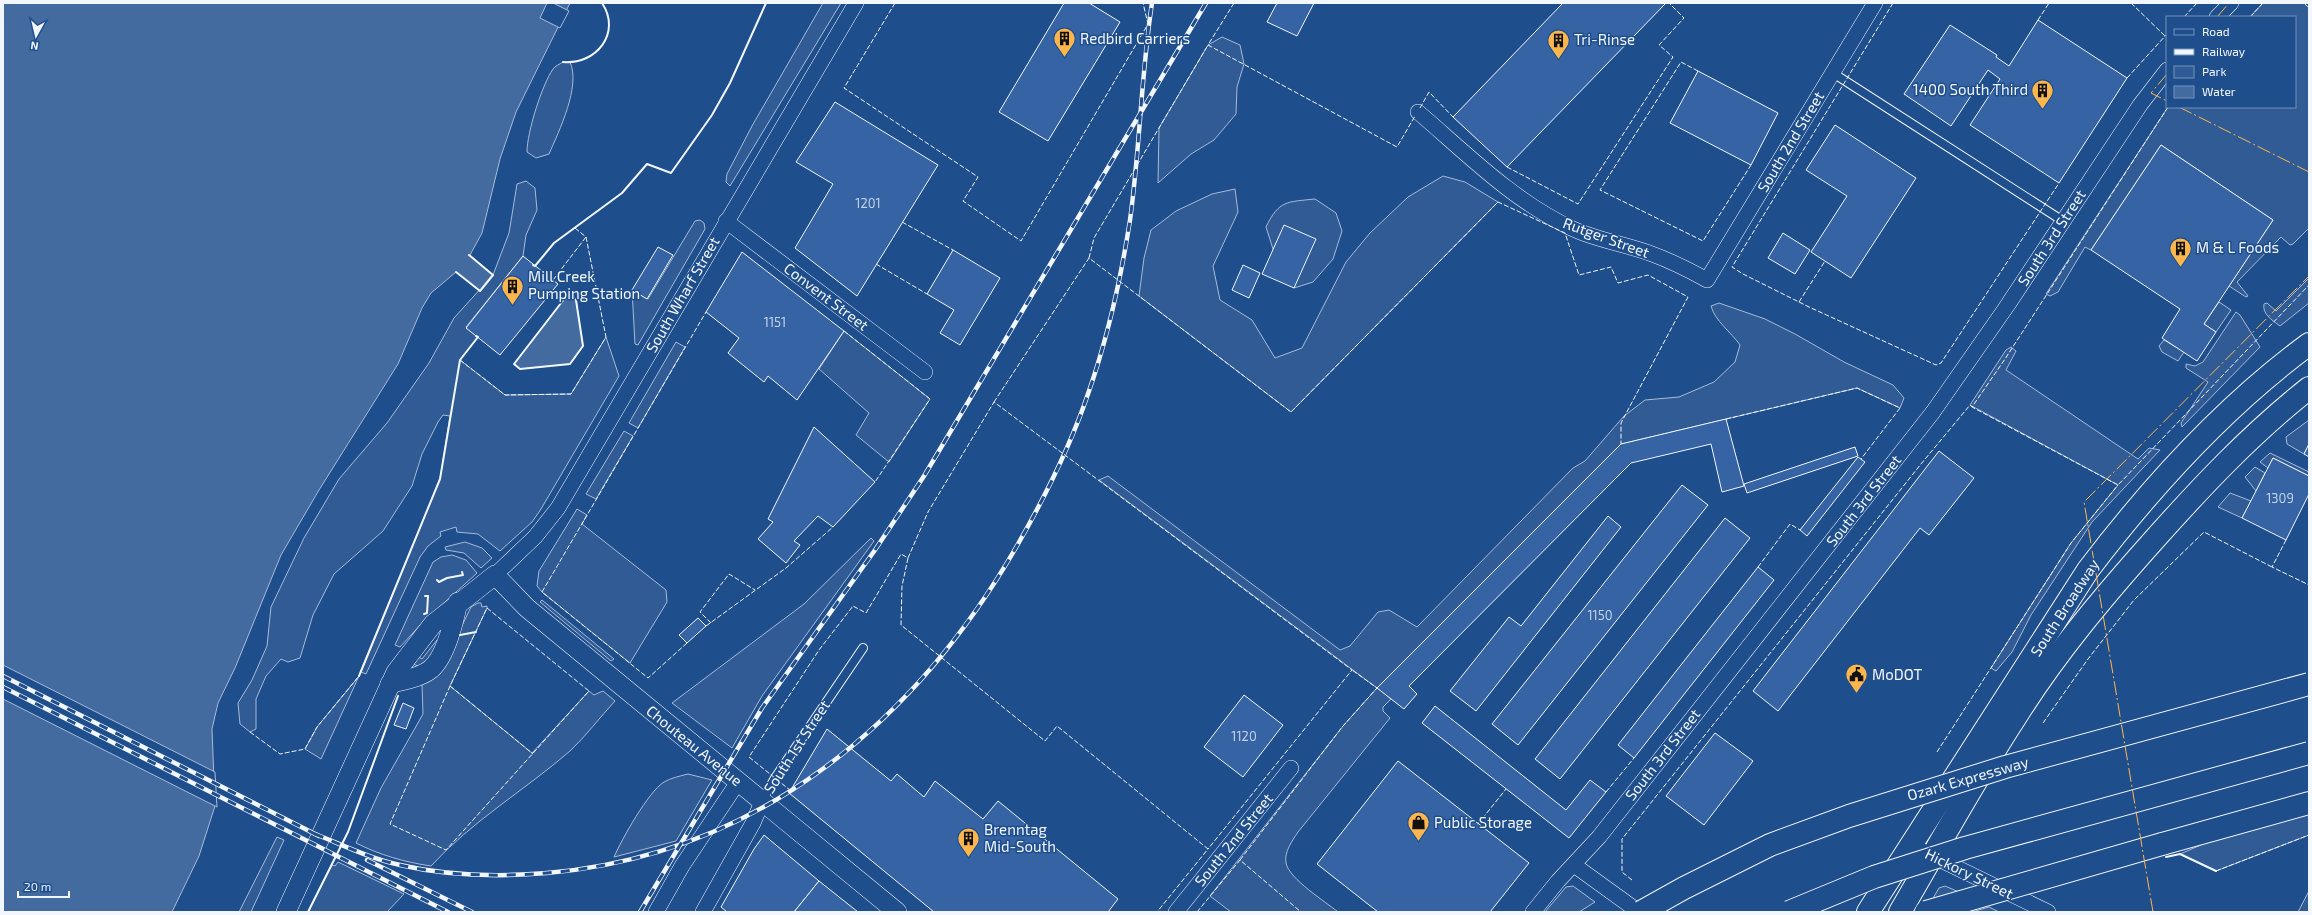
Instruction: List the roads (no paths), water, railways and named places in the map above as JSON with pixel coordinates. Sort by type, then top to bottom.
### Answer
[{"type":"main road","name":"South Broadway","points":[[1868,912],[1912,846],[2088,570],[2119,529],[2179,463],[2255,386],[2309,344]]},
{"type":"main road","name":"South Broadway","points":[[1900,912],[2014,719],[2077,629],[2182,509],[2237,451],[2273,417],[2309,388]]},
{"type":"main road","name":"Ozark Expressway","points":[[1640,912],[1763,849],[1849,816],[1990,772],[2309,684]]},
{"type":"main road","points":[[1789,912],[1874,877],[1965,848],[2309,753]]},
{"type":"main road","points":[[1926,912],[2309,803]]},
{"type":"street","name":"South Wharf Street","points":[[495,575],[535,537],[558,508],[856,3]]},
{"type":"street","name":"South 2nd Street","points":[[1707,280],[1875,3]]},
{"type":"street","points":[[2218,16],[2231,3]]},
{"type":"street","name":"South 3rd Street","points":[[1533,912],[1599,837],[1933,412],[2140,105],[2166,71]]},
{"type":"street","name":"Rutger Street","points":[[1418,112],[1510,191],[1570,228],[1651,253],[1682,266],[1707,280]]},
{"type":"street","name":"Convent Street","points":[[726,221],[925,372]]},
{"type":"street","points":[[286,912],[390,684],[405,658],[424,634],[458,602],[495,575]]},
{"type":"street","name":"Chouteau Avenue","points":[[495,575],[527,608],[897,912]]},
{"type":"street","points":[[390,684],[423,673],[437,661],[454,623],[458,602]]},
{"type":"street","name":"South 2nd Street","points":[[1176,912],[1291,768]]},
{"type":"street","points":[[656,912],[682,866],[738,782]]},
{"type":"street","name":"South 1st Street","points":[[703,912],[753,823],[762,802]]},
{"type":"street","name":"Hickory Street","points":[[1912,846],[1933,856],[2019,906],[2048,912]]},
{"type":"street","points":[[1574,865],[1640,912]]},
{"type":"lane","points":[[1833,72],[2063,221]]},
{"type":"lane","name":"South 1st Street","points":[[762,802],[775,778],[863,648]]},
{"type":"water","points":[[3,3],[570,3],[516,112],[500,159],[482,233],[470,255],[493,275],[480,291],[456,272],[431,293],[422,308],[398,364],[319,490],[281,555],[235,668],[218,703],[212,729],[215,806],[199,856],[172,912],[3,912]]},
{"type":"water","points":[[568,294],[576,300],[583,346],[570,364],[520,369],[514,364]]},
{"type":"railway","points":[[315,834],[389,862],[418,869],[474,875],[547,873],[624,861],[695,839],[762,808],[823,768],[880,722],[931,668],[977,609],[1018,544],[1038,507],[1066,450],[1082,411],[1108,328],[1118,285],[1130,220],[1145,57],[1152,3]]},
{"type":"railway","points":[[640,912],[762,708],[875,550],[924,476],[1206,3]]},
{"type":"railway","points":[[3,676],[319,836]]},
{"type":"railway","points":[[3,687],[448,912]]},
{"type":"railway","points":[[367,860],[472,912]]},
{"type":"place","name":"Redbird Carriers","points":[[1064,58]]},
{"type":"place","name":"Tri-Rinse","points":[[1559,60]]},
{"type":"place","name":"1400 South Third","points":[[2043,110]]},
{"type":"place","name":"M & L Foods","points":[[2180,268]]},
{"type":"place","name":"Mill Creek Pumping Station","points":[[512,306]]},
{"type":"place","name":"MoDOT","points":[[1856,694]]},
{"type":"place","name":"Public Storage","points":[[1418,842]]},
{"type":"place","name":"Brenntag Mid-South","points":[[969,858]]}]
